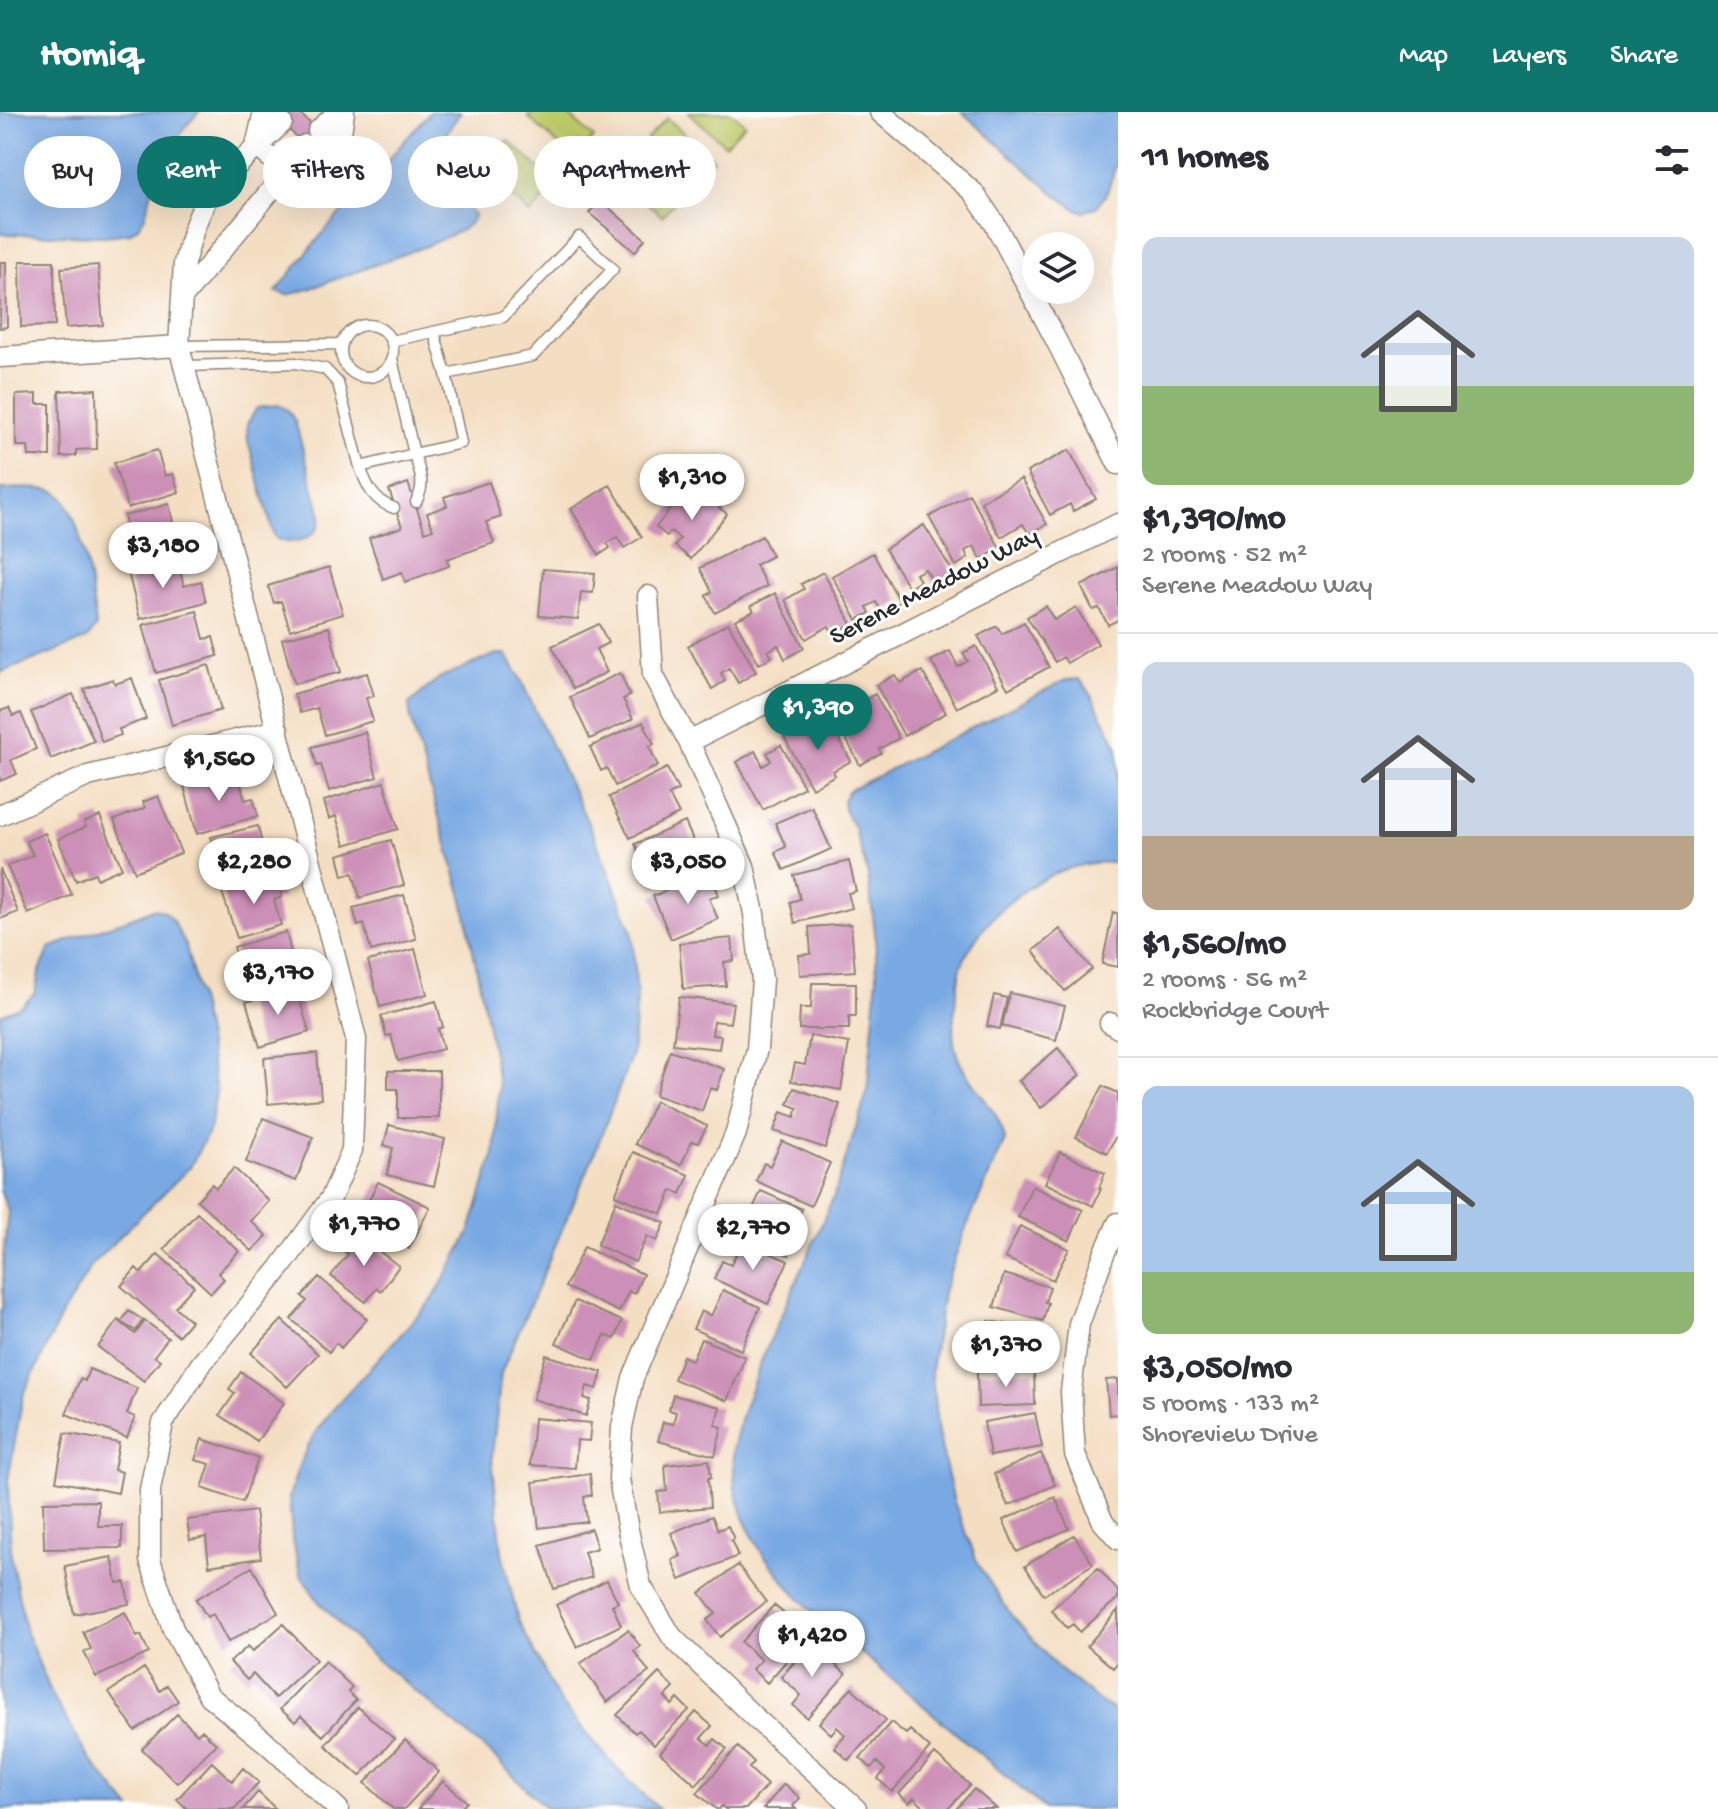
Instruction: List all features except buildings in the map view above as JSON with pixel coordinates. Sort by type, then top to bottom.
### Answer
[{"type":"street","points":[[314,136],[341,112]]},
{"type":"street","points":[[338,136],[341,133],[341,112]]},
{"type":"street","points":[[880,112],[973,192],[995,224],[1118,464]]},
{"type":"street","points":[[274,118],[256,146],[209,192],[195,225],[184,263],[179,346],[356,1039],[352,1150],[331,1198],[280,1268],[201,1364],[163,1423],[150,1490],[150,1560],[173,1629],[209,1696],[269,1745],[338,1809]]},
{"type":"street","points":[[256,146],[263,152]]},
{"type":"street","points":[[182,298],[263,200]]},
{"type":"street","points":[[0,357],[179,346]]},
{"type":"street","name":"Serene Meadow Way","points":[[689,742],[1118,524]]},
{"type":"street","points":[[648,596],[653,675],[689,742],[744,866],[762,980],[757,1049],[736,1133],[633,1378],[622,1427],[619,1479],[641,1586],[672,1637],[856,1809]]},
{"type":"street","points":[[0,815],[88,776],[278,730]]},
{"type":"street","points":[[1118,1223],[1079,1324],[1071,1392],[1075,1454],[1103,1522],[1118,1539]]},
{"type":"lane","points":[[391,341],[503,317],[579,237],[613,269],[533,356],[446,374]]},
{"type":"lane","points":[[392,359],[381,373],[364,377],[348,369],[340,353],[341,344],[350,331],[365,324],[381,329],[391,341],[392,359],[422,483],[422,492],[416,502]]},
{"type":"lane","points":[[360,467],[461,443],[434,332]]},
{"type":"lane","points":[[179,346],[341,344]]},
{"type":"lane","points":[[185,366],[296,363],[325,369],[338,383],[367,485],[383,505],[394,508]]},
{"type":"lane","points":[[338,383],[348,369]]},
{"type":"green space","points":[[533,112],[565,112],[592,136],[549,136],[528,117]]},
{"type":"green space","points":[[688,112],[731,112],[745,124],[725,145]]},
{"type":"green space","points":[[667,118],[687,136],[650,136]]},
{"type":"green space","points":[[518,149],[534,164],[536,208],[530,214],[518,203]]},
{"type":"green space","points":[[653,208],[669,208],[662,216]]},
{"type":"water","points":[[0,112],[199,112],[179,136],[137,136],[137,208],[147,208],[138,227],[130,233],[105,236],[0,234]]},
{"type":"water","points":[[430,112],[461,112],[445,136],[409,136]]},
{"type":"water","points":[[962,112],[1118,112],[1118,159],[1106,195],[1096,207],[1084,212],[1074,208]]},
{"type":"water","points":[[408,137],[408,208],[468,208],[474,216],[472,221],[462,230],[426,246],[309,289],[288,295],[276,292],[345,208],[392,208],[392,155]]},
{"type":"water","points":[[278,405],[288,410],[295,421],[321,515],[314,533],[290,542],[274,536],[248,441],[247,424],[257,408]]},
{"type":"water","points":[[0,489],[51,490],[65,500],[79,533],[96,627],[87,639],[0,673]]},
{"type":"water","points":[[496,654],[506,654],[520,678],[595,838],[632,931],[637,998],[632,1054],[595,1152],[501,1373],[492,1457],[502,1553],[518,1620],[560,1702],[618,1770],[659,1809],[547,1809],[490,1753],[364,1649],[319,1602],[300,1574],[292,1536],[289,1497],[299,1465],[314,1434],[337,1404],[433,1299],[469,1234],[494,1154],[499,1086],[485,1011],[463,900],[411,721],[409,704],[439,678]]},
{"type":"water","points":[[1079,679],[1088,689],[1118,747],[1118,863],[1093,863],[1072,868],[1033,885],[1015,897],[984,928],[962,964],[954,1016],[954,1043],[964,1070],[996,1116],[1005,1140],[964,1232],[943,1292],[931,1371],[938,1433],[954,1502],[979,1566],[1011,1615],[1056,1666],[1103,1704],[1118,1712],[1118,1809],[1045,1809],[813,1612],[762,1553],[746,1524],[735,1488],[733,1449],[742,1413],[762,1359],[833,1198],[867,1093],[877,977],[875,933],[868,875],[843,800],[848,791],[1065,680]]},
{"type":"water","points":[[153,909],[164,911],[173,921],[186,946],[216,1091],[210,1129],[190,1167],[94,1262],[61,1316],[23,1396],[8,1480],[11,1557],[26,1633],[53,1697],[88,1757],[131,1809],[0,1809],[0,1312],[3,1305],[8,1211],[0,1190],[0,1015],[22,1006],[35,993],[39,973],[50,948]]}]
